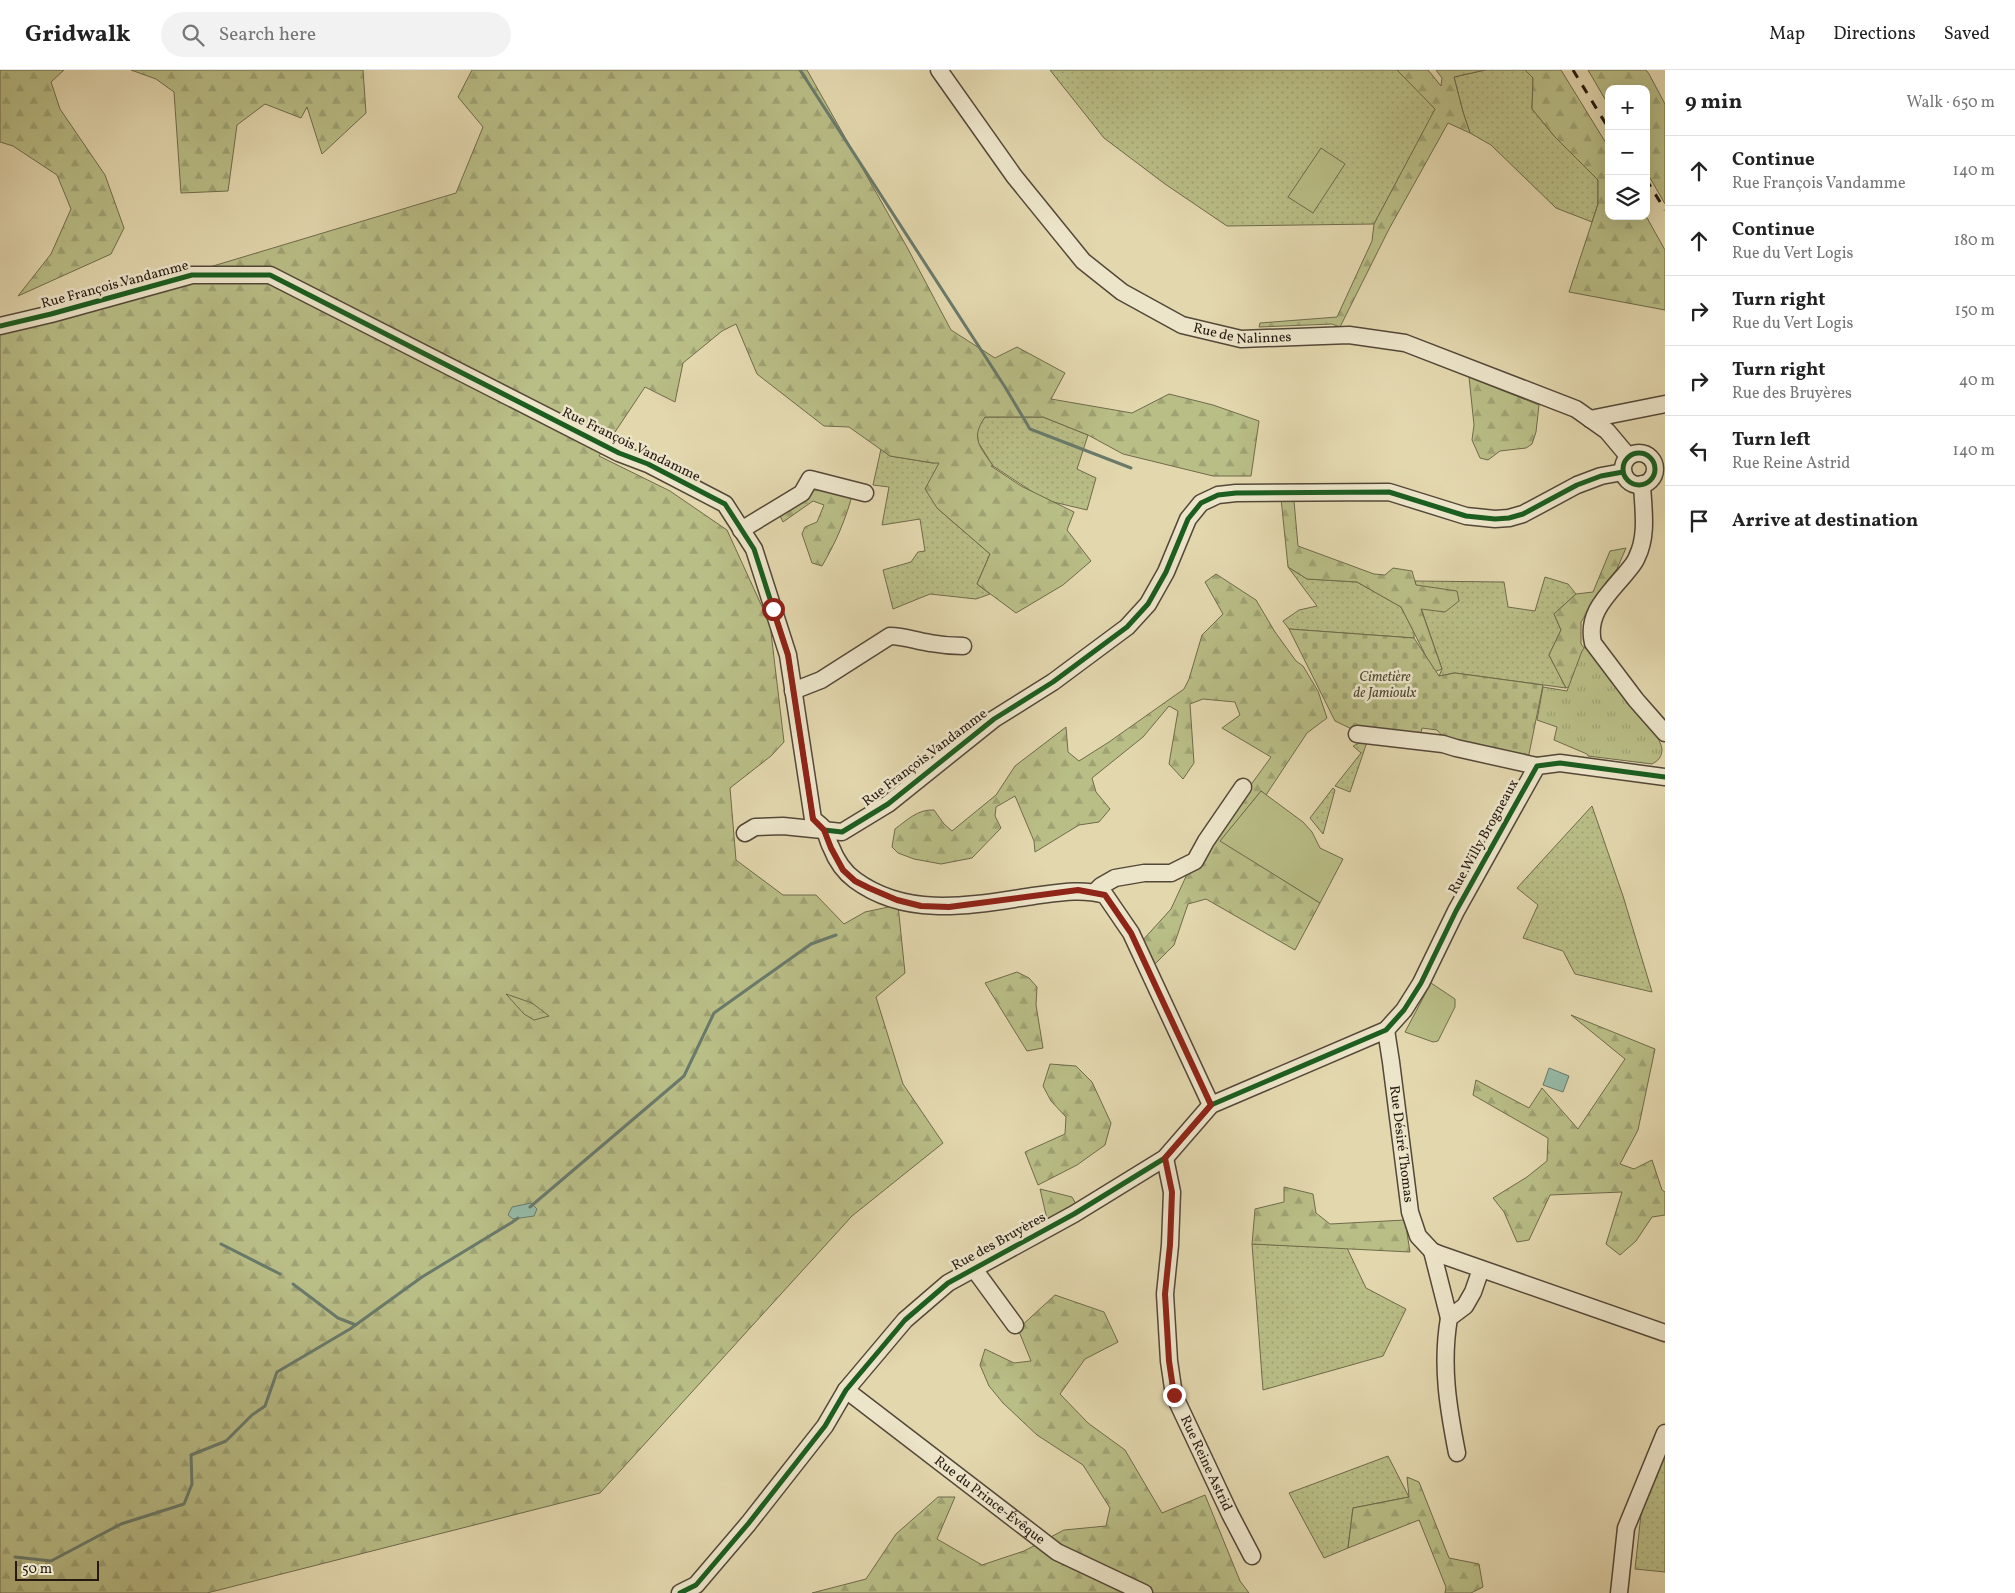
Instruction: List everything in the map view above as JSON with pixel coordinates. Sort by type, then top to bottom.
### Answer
[{"type":"street","name":"Rue de Nalinnes","points":[[939,70],[1014,176],[1083,262],[1122,292],[1182,325],[1241,339],[1350,335],[1405,343],[1576,409],[1607,431],[1628,456]]},
{"type":"street","name":"Rue François Vandamme","points":[[0,326],[51,314],[192,274],[270,275],[619,453],[648,464],[725,504],[754,549],[788,655],[813,819],[824,830]]},
{"type":"street","points":[[1590,419],[1665,404]]},
{"type":"street","points":[[1635,453],[1644,453],[1660,460],[1651,480],[1642,484],[1638,485],[1628,482],[1623,472],[1623,463],[1628,456],[1635,453]]},
{"type":"street","name":"Rue François Vandamme","points":[[746,834],[755,826],[842,832],[888,804],[994,719],[1053,682],[1127,627],[1148,604],[1166,572],[1188,519],[1201,503],[1218,495],[1236,493],[1389,492],[1466,516],[1495,519],[1510,518],[1523,514],[1554,496],[1601,476],[1623,472]]},
{"type":"street","points":[[741,530],[802,493],[810,478],[865,493]]},
{"type":"street","points":[[1642,484],[1644,538],[1637,559],[1603,600],[1592,620],[1591,632],[1594,643],[1636,700],[1665,733]]},
{"type":"street","points":[[793,691],[822,680],[890,636],[903,636],[928,643],[949,646],[963,646]]},
{"type":"street","name":"Rue Willy Brogneaux","points":[[1357,734],[1444,744],[1537,766],[1560,763],[1665,777]]},
{"type":"street","name":"Rue Willy Brogneaux","points":[[1386,1030],[1404,1010],[1421,982],[1456,911],[1537,766]]},
{"type":"street","points":[[1095,892],[1115,878],[1144,873],[1171,873],[1195,861],[1206,841],[1244,787]]},
{"type":"street","points":[[824,830],[843,870],[855,881],[897,900],[921,906],[949,907],[1078,890],[1105,895],[1131,933],[1211,1105]]},
{"type":"street","name":"Rue des Bruyères","points":[[680,1593],[696,1584],[748,1524],[825,1426],[846,1390],[905,1320],[948,1283],[1074,1214],[1165,1158],[1211,1105],[1386,1030]]},
{"type":"street","name":"Rue Désiré Thomas","points":[[1386,1030],[1392,1062],[1410,1212],[1418,1236],[1432,1251],[1449,1318],[1445,1344],[1447,1405],[1457,1453]]},
{"type":"street","name":"Rue Reine Astrid","points":[[1165,1158],[1172,1192],[1170,1245],[1165,1294],[1169,1361],[1174,1395],[1252,1556]]},
{"type":"street","points":[[1432,1251],[1665,1333]]},
{"type":"street","name":"Rue des Bruyères","points":[[974,1269],[1015,1325]]},
{"type":"street","points":[[1449,1318],[1465,1306],[1473,1292],[1481,1269]]},
{"type":"street","name":"Rue du Prince-Évêque","points":[[846,1390],[1057,1552],[1144,1593]]},
{"type":"street","points":[[1619,1593],[1626,1528],[1665,1433]]},
{"type":"green space","points":[[0,70],[64,70],[51,82],[60,109],[105,175],[124,228],[111,254],[18,296],[51,254],[71,209],[57,175],[13,146],[0,142]]},
{"type":"green space","points":[[131,70],[363,70],[366,113],[322,154],[307,107],[301,118],[265,104],[237,125],[228,191],[181,193],[174,92],[156,79]]},
{"type":"green space","points":[[472,70],[807,70],[908,249],[951,330],[995,358],[1017,347],[1065,373],[1051,399],[1132,413],[1169,394],[1213,405],[1259,421],[1251,476],[1213,476],[1123,454],[1088,435],[1043,417],[985,417],[978,431],[978,442],[993,466],[991,466],[1021,486],[1074,512],[1067,530],[1091,561],[1063,585],[1016,613],[977,584],[990,554],[937,508],[925,489],[939,463],[890,456],[849,427],[824,426],[757,374],[736,324],[722,331],[683,363],[675,402],[645,387],[599,456],[670,491],[727,530],[770,624],[784,742],[771,756],[730,788],[736,860],[783,895],[816,895],[844,924],[865,912],[898,905],[905,973],[876,997],[903,1084],[943,1143],[852,1216],[600,1493],[207,1593],[0,1593],[0,330],[456,193],[483,127],[458,97]]},
{"type":"green space","points":[[1050,70],[1397,70],[1436,109],[1374,224],[1227,226],[1165,184],[1104,138]]},
{"type":"green space","points":[[1397,70],[1428,70],[1441,86],[1442,78],[1436,70],[1485,70],[1454,77],[1470,133],[1448,123],[1389,229],[1340,327],[1332,324],[1259,327],[1260,323],[1337,317],[1372,241],[1374,224],[1435,109]]},
{"type":"green space","points":[[1485,70],[1525,70],[1533,78],[1532,109],[1555,137],[1598,180],[1598,204],[1592,222],[1556,208],[1491,145],[1470,133],[1454,77]]},
{"type":"green space","points":[[1525,70],[1561,70],[1605,142],[1605,220],[1648,220],[1665,250],[1665,310],[1569,292],[1598,204],[1598,180],[1555,137],[1532,109],[1533,78]]},
{"type":"green space","points":[[1588,70],[1646,70],[1649,74],[1665,104],[1665,204],[1650,178],[1650,85],[1605,85],[1605,99]]},
{"type":"green space","points":[[1321,148],[1345,164],[1313,213],[1288,197]]},
{"type":"green space","points":[[1469,377],[1539,405],[1536,432],[1532,444],[1526,448],[1500,451],[1488,460],[1480,458],[1472,440],[1474,425]]},
{"type":"green space","points":[[985,417],[1043,417],[1088,435],[1077,469],[1096,478],[1087,510],[1045,500],[993,466],[978,442],[977,428]]},
{"type":"green space","points":[[881,449],[890,456],[933,463],[939,462],[937,508],[990,554],[977,584],[990,594],[976,599],[930,594],[893,609],[883,570],[911,562],[918,552],[925,551],[920,519],[882,525],[889,487],[873,485]]},
{"type":"green space","points":[[818,483],[853,492],[840,530],[822,566],[812,563],[802,534],[805,527],[817,522],[824,505],[813,501],[783,522],[777,510]]},
{"type":"green space","points":[[1281,498],[1294,501],[1298,546],[1374,574],[1385,575],[1393,568],[1412,571],[1416,585],[1457,591],[1459,601],[1445,612],[1421,609],[1442,669],[1434,672],[1401,607],[1357,582],[1307,579],[1288,567]]},
{"type":"green space","points":[[1626,548],[1617,569],[1606,582],[1581,622],[1581,644],[1653,732],[1656,747],[1591,674],[1566,688],[1549,655],[1561,630],[1554,614],[1576,594],[1593,592],[1610,551]]},
{"type":"green space","points":[[1288,567],[1307,579],[1357,582],[1401,607],[1414,632],[1414,638],[1289,629],[1283,621],[1299,610],[1317,606]]},
{"type":"green space","points":[[1216,574],[1256,600],[1275,632],[1296,661],[1303,666],[1318,691],[1327,718],[1307,733],[1266,795],[1261,791],[1221,841],[1320,903],[1295,950],[1206,899],[1188,904],[1174,945],[1152,967],[1142,941],[1171,909],[1188,872],[1271,757],[1222,728],[1240,715],[1235,702],[1203,699],[1190,704],[1194,763],[1183,779],[1169,764],[1178,711],[1169,706],[1143,737],[1092,778],[1096,792],[1110,809],[1099,822],[1079,825],[1035,852],[1034,841],[1015,796],[996,807],[995,816],[1001,828],[972,858],[941,864],[914,859],[898,853],[892,847],[895,829],[923,811],[934,810],[944,824],[952,831],[996,795],[1015,766],[1066,727],[1068,752],[1079,761],[1184,689],[1189,679],[1202,635],[1223,614],[1205,582]]},
{"type":"green space","points":[[1545,577],[1568,584],[1576,594],[1554,614],[1561,630],[1549,655],[1566,688],[1455,673],[1439,676],[1442,669],[1421,608],[1415,581],[1504,582],[1508,607],[1535,611]]},
{"type":"green space","name":"Cimetière de Jamioulx","points":[[1289,629],[1414,638],[1439,676],[1455,673],[1543,685],[1528,759],[1444,738],[1437,730],[1422,728],[1420,738],[1356,731],[1335,721]]},
{"type":"green space","points":[[1585,647],[1629,697],[1652,728],[1662,749],[1658,760],[1654,763],[1588,756],[1554,740],[1557,727],[1537,720],[1543,687],[1567,691]]},
{"type":"green space","points":[[1368,739],[1350,792],[1335,786],[1361,753],[1353,746]]},
{"type":"green space","points":[[1333,788],[1335,790],[1323,834],[1310,818]]},
{"type":"green space","points":[[1261,791],[1303,822],[1312,832],[1320,848],[1343,859],[1320,903],[1220,841]]},
{"type":"green space","points":[[1592,806],[1623,896],[1652,992],[1575,974],[1563,951],[1523,938],[1538,905],[1517,888]]},
{"type":"green space","points":[[1017,972],[1029,978],[1037,987],[1036,1005],[1043,1048],[1027,1051],[985,983]]},
{"type":"green space","points":[[1431,983],[1455,999],[1455,1007],[1438,1041],[1433,1042],[1405,1032]]},
{"type":"green space","points":[[506,994],[532,1003],[549,1016],[534,1020],[524,1014]]},
{"type":"green space","points":[[1571,1015],[1655,1049],[1638,1130],[1620,1164],[1634,1169],[1652,1160],[1662,1190],[1665,1192],[1665,1215],[1652,1217],[1636,1241],[1620,1255],[1606,1244],[1622,1192],[1550,1195],[1529,1240],[1517,1242],[1504,1212],[1493,1198],[1527,1177],[1547,1161],[1548,1138],[1473,1095],[1476,1080],[1529,1108],[1542,1088],[1578,1129],[1625,1059]]},
{"type":"green space","points":[[1050,1064],[1076,1066],[1092,1082],[1111,1123],[1105,1145],[1077,1165],[1038,1185],[1025,1152],[1065,1134],[1066,1117],[1051,1101],[1043,1086]]},
{"type":"green space","points":[[1284,1187],[1313,1194],[1316,1213],[1330,1224],[1405,1220],[1410,1252],[1252,1244],[1255,1209],[1284,1202]]},
{"type":"green space","points":[[1040,1189],[1072,1197],[1076,1204],[1047,1219]]},
{"type":"green space","points":[[1252,1244],[1347,1248],[1366,1288],[1406,1309],[1383,1356],[1263,1390]]},
{"type":"green space","points":[[1055,1295],[1104,1312],[1118,1342],[1085,1359],[1060,1394],[1088,1423],[1125,1450],[1162,1513],[1205,1495],[1240,1581],[1249,1593],[812,1593],[866,1579],[896,1534],[938,1497],[955,1497],[937,1539],[982,1565],[1024,1551],[1064,1530],[1106,1526],[1110,1508],[1083,1465],[1037,1435],[1003,1403],[989,1386],[980,1365],[985,1349],[1014,1363],[1031,1361],[1018,1329]]},
{"type":"green space","points":[[1665,1450],[1665,1572],[1635,1569],[1642,1505]]},
{"type":"green space","points":[[1388,1456],[1409,1497],[1353,1508],[1348,1548],[1324,1558],[1289,1493]]},
{"type":"green space","points":[[1407,1477],[1419,1482],[1449,1558],[1479,1564],[1483,1587],[1471,1593],[1445,1593],[1446,1587],[1419,1520],[1348,1548],[1353,1508],[1409,1497]]},
{"type":"shaded area","points":[[1549,1068],[1569,1076],[1563,1092],[1543,1085]]},
{"type":"shaded area","points":[[531,1203],[537,1209],[534,1216],[513,1219],[508,1215],[512,1207]]},
{"type":"waterway","points":[[800,70],[1005,387],[1030,429],[1131,468]]},
{"type":"waterway","points":[[530,1207],[684,1076],[714,1013],[811,944],[836,935]]},
{"type":"waterway","points":[[15,1557],[51,1561],[121,1524],[184,1504],[192,1484],[191,1455],[226,1441],[252,1415],[265,1406],[277,1372],[350,1329],[422,1277],[518,1218]]},
{"type":"waterway","points":[[221,1244],[280,1274]]},
{"type":"waterway","points":[[293,1284],[338,1318],[356,1325]]},
{"type":"railway","points":[[1573,70],[1605,122]]},
{"type":"railway","points":[[1650,186],[1665,210]]},
{"type":"cycle path","points":[[0,326],[192,275],[270,275],[619,453],[648,464],[725,504],[754,549],[788,655],[813,819],[824,830],[842,832],[888,804],[994,719],[1053,682],[1127,627],[1148,604],[1166,572],[1188,519],[1201,503],[1218,495],[1236,493],[1389,492],[1466,516],[1495,519],[1523,514],[1577,485],[1601,476],[1623,472]]},
{"type":"cycle path","points":[[1639,453],[1645,454],[1650,458],[1654,463],[1655,469],[1654,475],[1650,480],[1645,484],[1639,485],[1633,484],[1628,480],[1624,475],[1623,469],[1624,463],[1628,458],[1633,454],[1639,453]]},
{"type":"cycle path","points":[[680,1593],[696,1585],[748,1524],[825,1426],[846,1390],[905,1320],[948,1283],[1074,1214],[1165,1158],[1211,1105],[1386,1030],[1404,1010],[1421,983],[1456,911],[1537,766],[1560,763],[1665,777]]},
{"type":"route","points":[[773,609],[788,655],[813,819],[824,830],[843,870],[855,881],[897,900],[921,906],[949,907],[1078,890],[1095,892],[1105,895],[1131,933],[1211,1105],[1165,1158],[1172,1192],[1170,1245],[1165,1294],[1169,1361],[1174,1395]]}]
